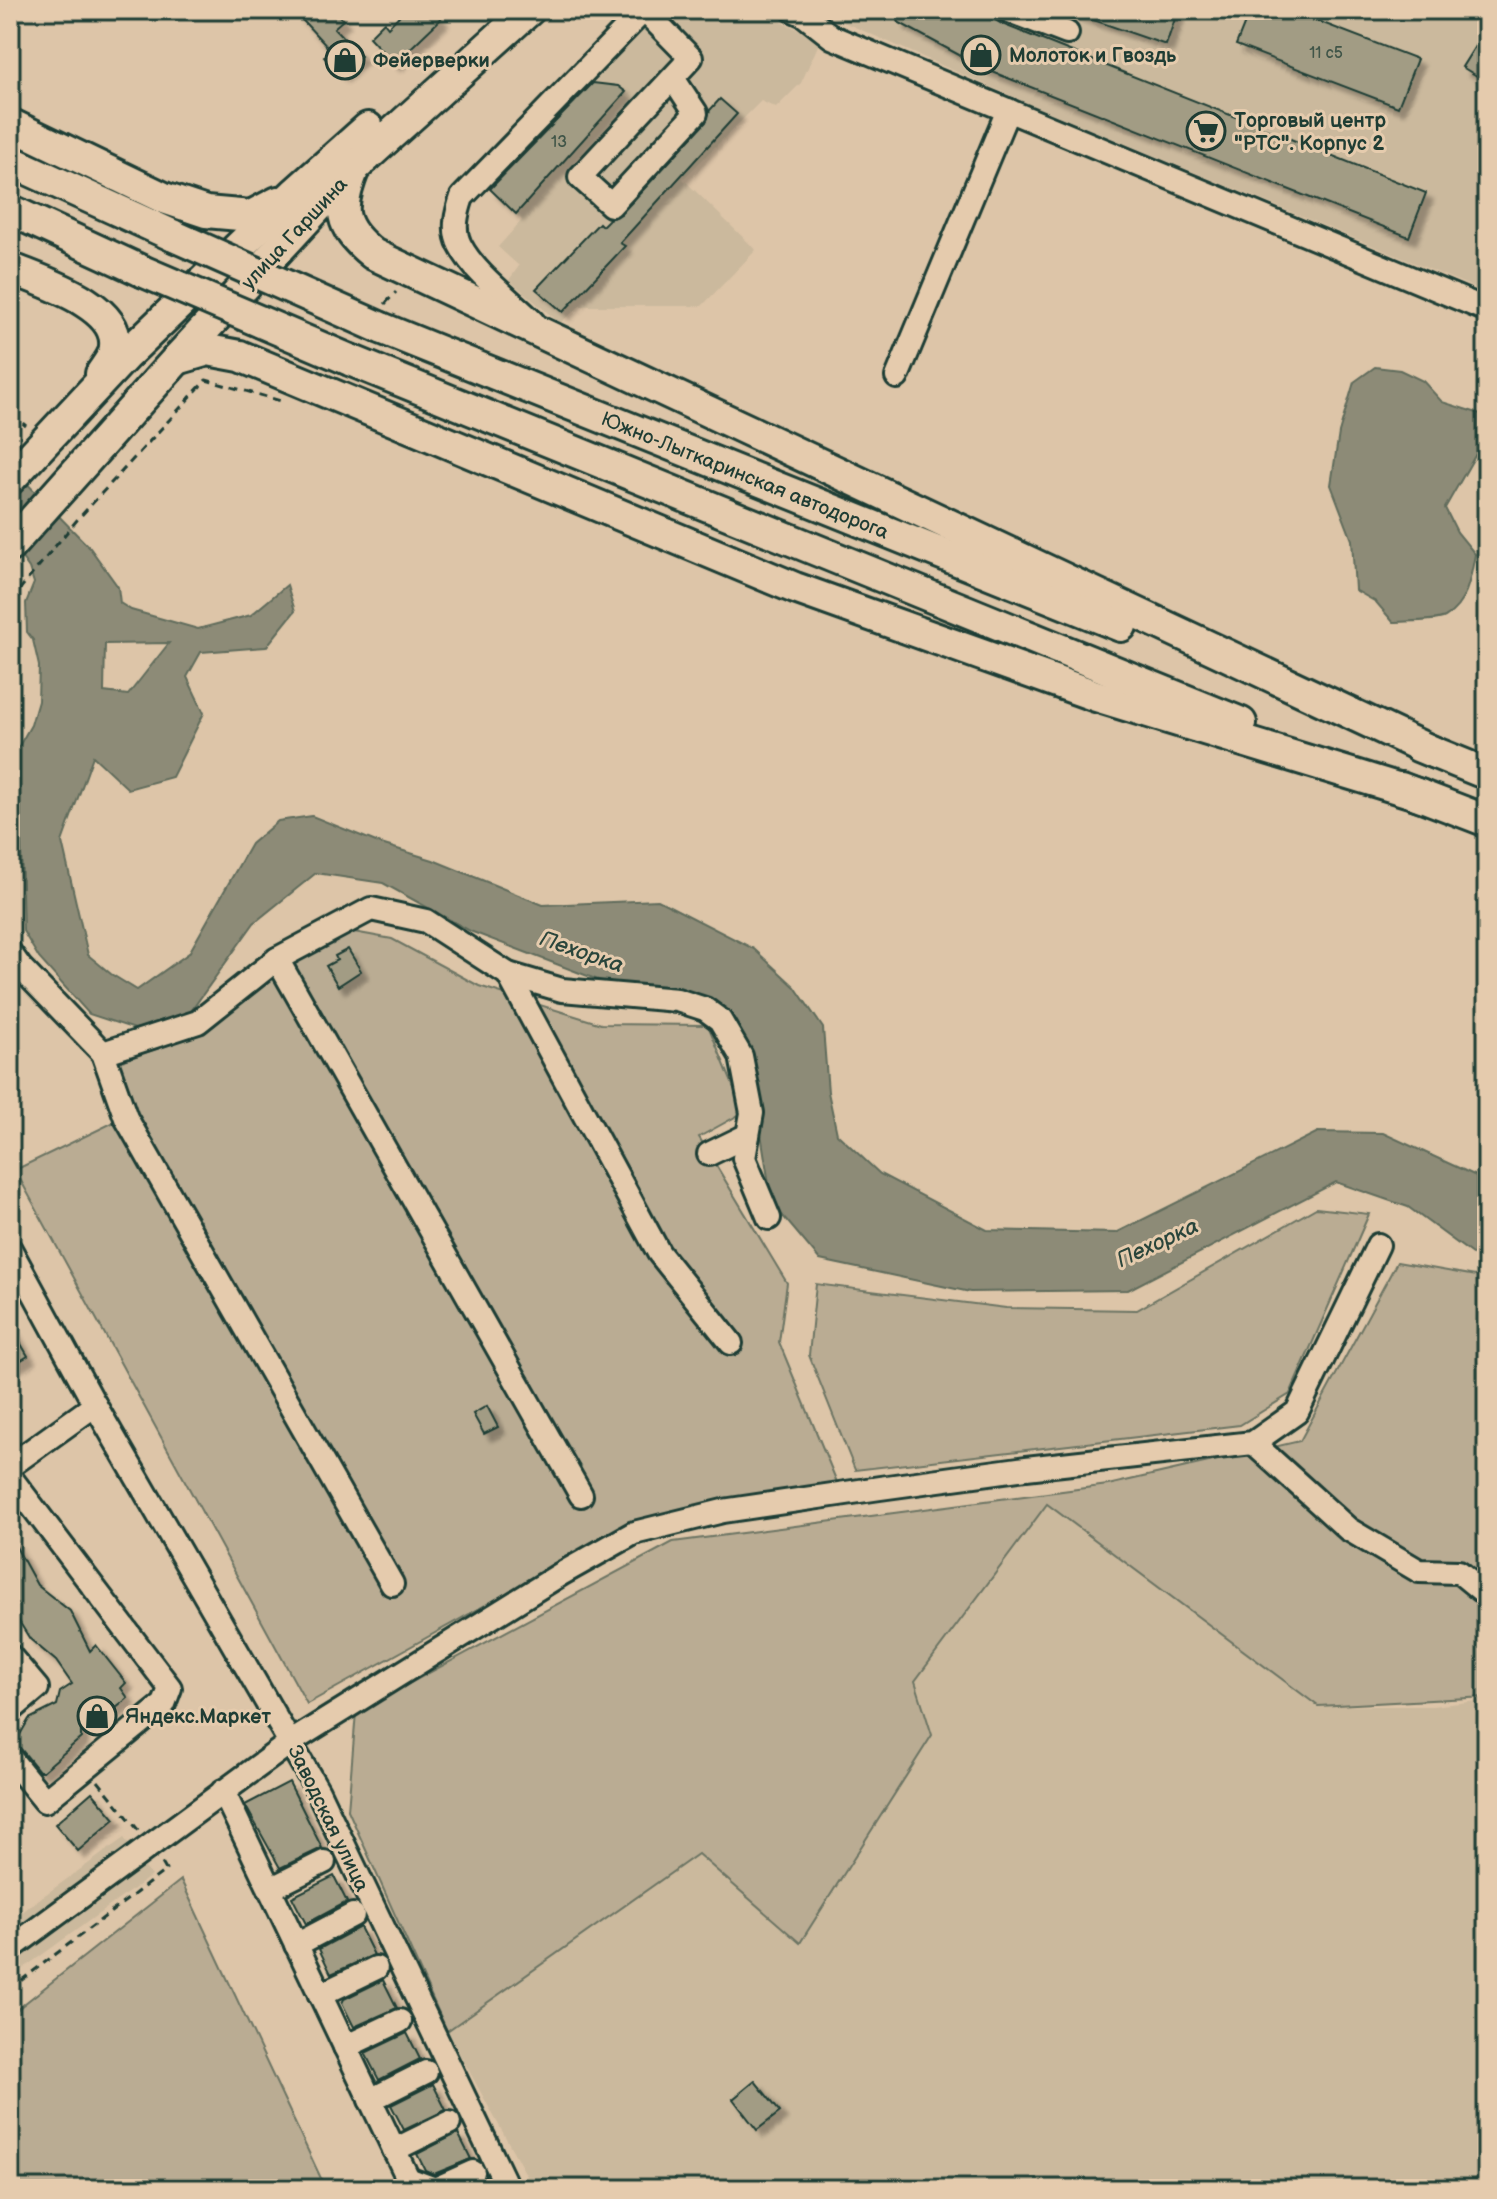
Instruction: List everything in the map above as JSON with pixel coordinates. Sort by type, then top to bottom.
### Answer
[{"type":"main road","name":"улица Гаршина","points":[[10,479],[94,386],[294,194],[500,10]]},
{"type":"main road","name":"улица Гаршина","points":[[10,546],[354,168],[529,10]]},
{"type":"main road","points":[[10,124],[164,198],[206,212],[251,216],[294,194]]},
{"type":"main road","name":"Южно-Лыткаринская автодорога","points":[[10,161],[381,328],[1487,774]]},
{"type":"main road","points":[[354,168],[343,194],[344,219],[355,239],[373,254],[1435,753]]},
{"type":"main road","name":"Южно-Лыткаринская автодорога","points":[[10,210],[142,271],[350,360],[1487,821]]},
{"type":"main road","points":[[10,268],[88,303],[104,317],[116,348],[94,386]]},
{"type":"main road","points":[[177,359],[208,350],[240,356],[795,588],[1096,696],[1420,795]]},
{"type":"street","points":[[533,322],[475,266],[459,244],[456,218],[462,197],[644,10],[691,58],[580,177],[611,205],[696,113],[673,78]]},
{"type":"street","points":[[1007,10],[1067,33]]},
{"type":"street","points":[[802,12],[832,37],[1487,310]]},
{"type":"street","points":[[897,377],[1008,110]]},
{"type":"street","points":[[103,1053],[198,1022],[277,959],[371,909],[426,921],[508,974],[562,990],[677,1000],[705,1009],[720,1020],[741,1056],[752,1113],[744,1158],[769,1218]]},
{"type":"street","points":[[10,953],[103,1053],[126,1118],[392,1584]]},
{"type":"street","points":[[277,959],[581,1495]]},
{"type":"street","points":[[508,974],[659,1253],[731,1343]]},
{"type":"street","points":[[709,1154],[748,1135]]},
{"type":"street","points":[[10,1949],[291,1742],[561,1574],[634,1533],[723,1511],[880,1488],[1253,1443],[1297,1412],[1378,1245]]},
{"type":"street","name":"Заводская улица","points":[[10,1249],[95,1405],[318,1791],[508,2189]]},
{"type":"street","points":[[10,1758],[45,1801],[164,1704],[170,1688],[13,1461],[95,1405]]},
{"type":"street","points":[[1253,1443],[1348,1529],[1419,1571],[1459,1572],[1487,1595]]},
{"type":"street","points":[[10,1656],[37,1688],[10,1711]]},
{"type":"street","points":[[223,1791],[411,2184],[435,2189],[473,2172]]},
{"type":"street","points":[[270,1889],[324,1862]]},
{"type":"street","points":[[296,1945],[353,1915]]},
{"type":"street","points":[[320,1995],[376,1968]]},
{"type":"street","points":[[345,2047],[400,2021]]},
{"type":"street","points":[[370,2100],[426,2072]]},
{"type":"street","points":[[394,2150],[449,2123]]},
{"type":"path","points":[[10,601],[90,506]]},
{"type":"path","points":[[10,1989],[166,1870],[86,1767]]},
{"type":"shaded area","points":[[656,10],[753,10],[821,39],[801,83],[776,108],[761,101],[683,179],[756,250],[702,306],[580,306],[560,323],[509,280],[519,266],[498,247],[522,220],[490,189]]},
{"type":"shaded area","points":[[816,10],[1487,10],[1487,293],[1039,108]]},
{"type":"shaded area","points":[[332,928],[392,939],[479,986],[601,1024],[708,1025],[744,1112],[699,1137],[787,1283],[779,1342],[839,1487],[626,1527],[307,1704],[15,1170],[133,1113],[113,1064],[193,1036]]},
{"type":"shaded area","points":[[1316,1208],[1369,1214],[1290,1394],[1240,1425],[855,1470],[809,1355],[816,1284],[1006,1308],[1137,1310]]},
{"type":"shaded area","points":[[1397,1262],[1487,1278],[1487,1697],[1318,1706],[1047,1504],[915,1681],[932,1735],[800,1943],[698,1854],[447,2031],[348,1810],[356,1712],[673,1542],[1108,1485],[1300,1441]]},
{"type":"shaded area","points":[[1047,1504],[1318,1706],[1432,1706],[1487,1700],[1487,2189],[534,2189],[447,2031],[698,1854],[800,1942],[915,1681]]},
{"type":"shaded area","points":[[124,1838],[151,1876],[10,1978],[10,1920]]},
{"type":"shaded area","points":[[181,1880],[326,2189],[10,2189],[10,2015]]},
{"type":"water","points":[[1375,367],[1400,370],[1423,381],[1442,402],[1487,416],[1484,440],[1445,508],[1457,532],[1475,554],[1470,580],[1458,605],[1440,619],[1393,622],[1376,602],[1355,590],[1352,540],[1331,485],[1339,433],[1354,382]]},
{"type":"water","name":"Пехорка","points":[[10,466],[90,548],[118,587],[120,603],[131,610],[198,629],[251,615],[287,585],[295,611],[266,647],[201,652],[187,677],[204,713],[172,777],[128,789],[93,756],[62,842],[88,955],[137,990],[189,953],[251,844],[278,821],[312,816],[381,844],[433,860],[543,905],[658,900],[754,949],[795,987],[823,1028],[828,1092],[837,1134],[880,1174],[987,1230],[1116,1233],[1318,1132],[1383,1133],[1487,1181],[1487,1265],[1408,1207],[1336,1182],[1128,1290],[970,1292],[820,1260],[772,1203],[759,1121],[723,1009],[627,991],[470,931],[383,883],[316,873],[254,923],[186,1018],[135,1029],[89,1014],[39,958],[23,931],[16,782],[10,773],[11,760],[31,725],[38,701],[39,666],[33,640],[27,632],[26,603],[34,583],[29,568],[10,541]],"holes":[[[169,643],[128,695],[104,692],[105,644]]]},
{"type":"building","points":[[293,10],[334,10],[343,20],[334,28],[361,56],[341,75],[324,57],[331,51]]},
{"type":"building","points":[[405,10],[432,10],[441,19],[394,64],[369,37],[384,22],[388,27]]},
{"type":"building","name":"Торговый центр \"РТС\". Корпус 2","points":[[904,10],[978,10],[1002,24],[1426,193],[1409,237],[985,69],[898,22]]},
{"type":"building","points":[[1071,10],[1178,10],[1166,45]]},
{"type":"building","points":[[1250,10],[1289,10],[1417,59],[1398,107],[1236,45]]},
{"type":"building","points":[[1487,27],[1487,82],[1462,67]]},
{"type":"building","points":[[593,83],[618,86],[626,92],[516,214],[490,189]]},
{"type":"building","points":[[720,99],[737,114],[620,243],[625,246],[563,312],[536,289],[599,223],[602,226],[621,214],[706,122],[710,110]]},
{"type":"building","points":[[348,949],[361,971],[338,986],[326,966],[337,960],[335,956]]},
{"type":"building","points":[[10,1325],[28,1356],[10,1367]]},
{"type":"building","points":[[487,1406],[498,1427],[484,1434],[473,1414]]},
{"type":"building","points":[[10,1536],[37,1585],[70,1611],[90,1651],[96,1645],[126,1683],[121,1688],[128,1698],[95,1726],[81,1726],[81,1738],[43,1771],[39,1771],[14,1745],[29,1719],[57,1705],[60,1692],[72,1684],[56,1661],[30,1639],[10,1607]]},
{"type":"building","points":[[289,1782],[322,1848],[280,1868],[245,1805]]},
{"type":"building","points":[[92,1792],[115,1819],[78,1851],[55,1824]]},
{"type":"building","points":[[334,1876],[347,1902],[306,1924],[292,1897]]},
{"type":"building","points":[[360,1927],[374,1955],[331,1974],[319,1949]]},
{"type":"building","points":[[383,1980],[397,2008],[354,2027],[342,2003],[344,1999]]},
{"type":"building","points":[[407,2033],[420,2059],[379,2080],[365,2053]]},
{"type":"building","points":[[755,2081],[780,2112],[757,2130],[733,2099]]},
{"type":"building","points":[[433,2084],[446,2110],[404,2130],[391,2105]]},
{"type":"building","points":[[458,2133],[471,2159],[434,2174],[425,2170],[417,2154]]},
{"type":"place","name":"Молоток и Гвоздь","points":[[981,55]]},
{"type":"place","name":"Фейерверки","points":[[345,60]]},
{"type":"place","name":"Торговый центр \"РТС\". Корпус 2","points":[[1206,131]]},
{"type":"place","name":"Яндекс.Маркет","points":[[97,1716]]}]
